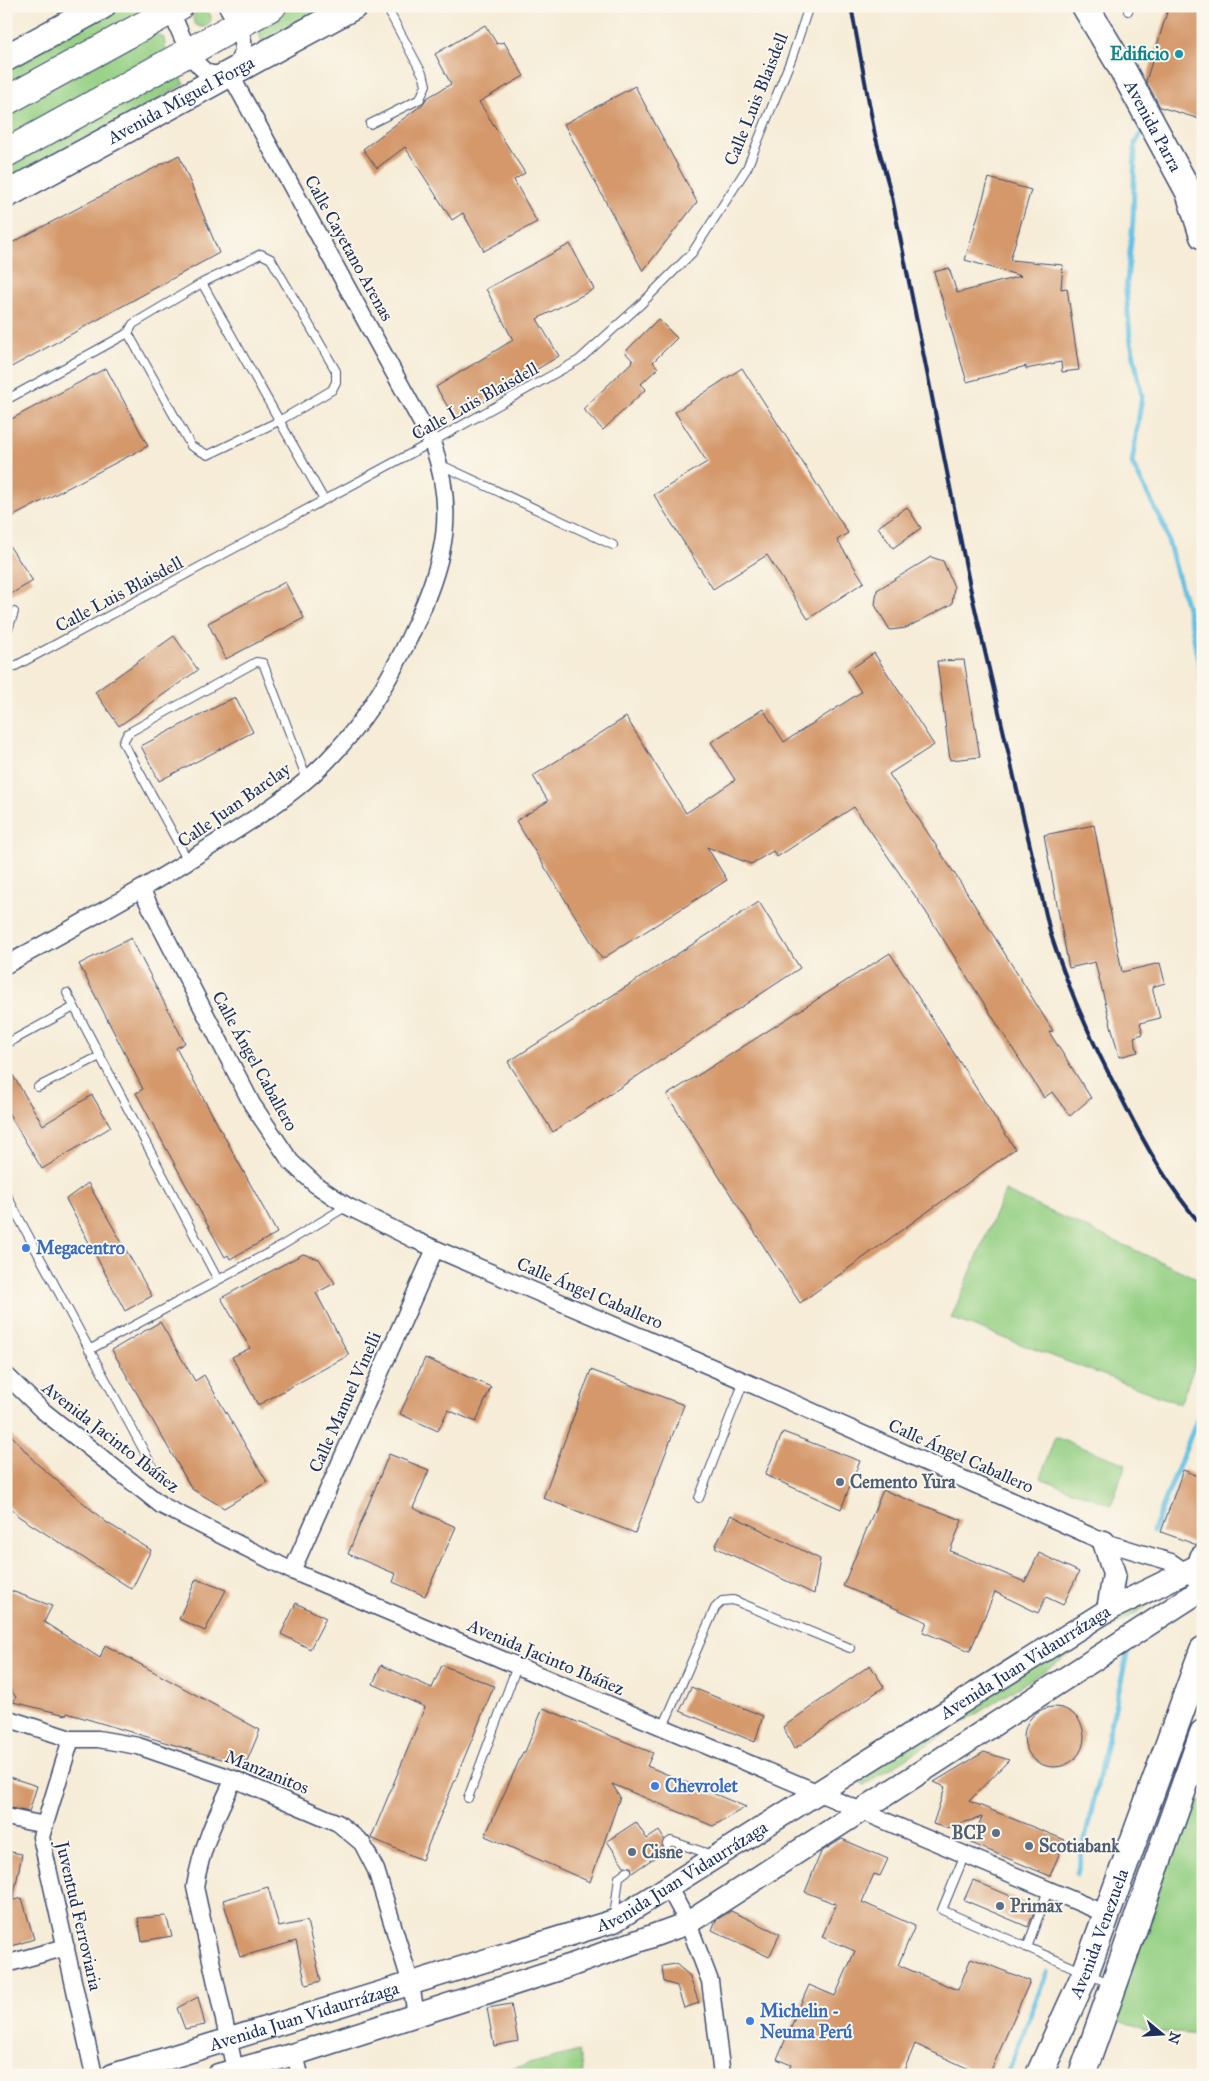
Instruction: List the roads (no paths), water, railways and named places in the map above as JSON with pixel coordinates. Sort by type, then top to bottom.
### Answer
[{"type":"highway","name":"Avenida Miguel Forga","points":[[6,153],[190,52],[232,16],[272,6]]},
{"type":"highway","points":[[6,101],[173,8]]},
{"type":"main road","points":[[6,58],[102,6]]},
{"type":"main road","name":"Avenida Miguel Forga","points":[[6,195],[354,6]]},
{"type":"main road","name":"Avenida Parra","points":[[1085,6],[1119,62],[1193,198],[1203,236]]},
{"type":"main road","points":[[1104,1542],[1114,1574],[1108,1610]]},
{"type":"main road","name":"Avenida Juan Vidaurrázaga","points":[[113,2075],[614,1921],[719,1857],[1108,1610],[1196,1571]]},
{"type":"main road","name":"Avenida Juan Vidaurrázaga","points":[[227,2072],[298,2064],[416,2015],[569,1966],[688,1923],[932,1764],[1196,1571]]},
{"type":"main road","name":"Avenida Venezuela","points":[[1039,2075],[1085,1974],[1203,1650]]},
{"type":"main road","points":[[913,1734],[932,1764]]},
{"type":"main road","name":"Avenida Venezuela","points":[[1082,2075],[1113,1985],[1200,1753]]},
{"type":"street","points":[[173,8],[190,52],[204,71],[214,75],[230,74],[242,58],[245,43],[232,16]]},
{"type":"street","name":"Calle Cayetano Arenas","points":[[230,74],[432,442]]},
{"type":"street","name":"Calle Juan Barclay","points":[[6,965],[141,889],[270,809],[307,779],[338,749],[368,710],[399,661],[425,605],[441,557],[447,527],[445,490],[432,442]]},
{"type":"street","name":"Calle Ángel Caballero","points":[[141,889],[252,1104],[272,1137],[291,1162],[316,1185],[347,1206],[435,1249],[744,1381],[1104,1542],[1196,1571]]},
{"type":"street","name":"Calle Manuel Vinelli","points":[[292,1571],[435,1249]]},
{"type":"street","name":"Avenida Jacinto Ibáñez","points":[[6,1375],[42,1410],[161,1505],[292,1571],[1106,1914]]},
{"type":"street","name":"Manzanitos","points":[[6,1718],[71,1739],[98,1739],[138,1746],[234,1778],[338,1823],[362,1843],[376,1870],[411,1984],[416,2015]]},
{"type":"street","points":[[1171,1738],[1200,1753]]},
{"type":"street","name":"Juventud Ferroviaria","points":[[71,1739],[41,1837],[94,2075]]},
{"type":"street","points":[[227,2072],[228,2040],[195,1887],[200,1858],[209,1830],[234,1778]]},
{"type":"street","points":[[6,1818],[45,1825]]},
{"type":"street","points":[[669,1888],[688,1923],[710,1982],[722,2075]]},
{"type":"street","points":[[6,1964],[66,1947]]},
{"type":"lane","points":[[370,124],[420,99],[426,85],[424,77],[386,6]]},
{"type":"lane","name":"Calle Luis Blaisdell","points":[[6,671],[432,442],[579,360],[641,304],[692,252],[747,168],[792,57],[808,6]]},
{"type":"lane","points":[[6,400],[128,333],[133,324],[202,283],[261,254],[272,259],[336,371],[336,382],[332,390],[279,421],[208,455],[199,452],[191,446],[128,333]]},
{"type":"lane","points":[[202,283],[324,500]]},
{"type":"lane","points":[[437,463],[613,545]]},
{"type":"lane","points":[[6,634],[14,612]]},
{"type":"lane","points":[[188,861],[123,742],[128,733],[256,662],[263,663],[307,779]]},
{"type":"lane","points":[[67,993],[218,1280]]},
{"type":"lane","points":[[6,1044],[74,1006]]},
{"type":"lane","points":[[38,1087],[100,1056]]},
{"type":"lane","points":[[6,1194],[152,1466]]},
{"type":"lane","points":[[89,1350],[281,1246],[347,1206]]},
{"type":"lane","points":[[699,1498],[744,1381]]},
{"type":"lane","points":[[663,1727],[715,1608],[722,1602],[733,1600],[850,1648]]},
{"type":"lane","points":[[468,1798],[517,1666]]},
{"type":"lane","points":[[667,1844],[671,1841],[719,1857]]},
{"type":"lane","points":[[965,1854],[942,1910],[1113,1985]]},
{"type":"lane","points":[[614,1921],[619,1877],[627,1871]]},
{"type":"lane","points":[[1027,1948],[1048,1890]]},
{"type":"waterway","points":[[1145,126],[1135,144],[1133,221],[1126,291],[1130,337],[1142,396],[1132,463],[1164,526],[1192,626],[1203,693]]},
{"type":"waterway","points":[[1153,1531],[1203,1405]]},
{"type":"waterway","points":[[1077,1874],[1128,1650]]},
{"type":"waterway","points":[[1007,2075],[1047,1972]]},
{"type":"railway","points":[[851,6],[875,135],[892,197],[970,587],[1050,932],[1082,1017],[1131,1116],[1168,1181],[1203,1227]]},
{"type":"place","name":"Edificio","points":[[1179,54]]},
{"type":"place","name":"Megacentro","points":[[26,1248]]},
{"type":"place","name":"Cemento Yura","points":[[840,1482]]},
{"type":"place","name":"Chevrolet","points":[[655,1786]]},
{"type":"place","name":"BCP","points":[[996,1833]]},
{"type":"place","name":"Scotiabank","points":[[1029,1846]]},
{"type":"place","name":"Cisne","points":[[632,1852]]},
{"type":"place","name":"Primax","points":[[1000,1906]]},
{"type":"place","name":"Michelin - Neuma Perú","points":[[750,2021]]}]
